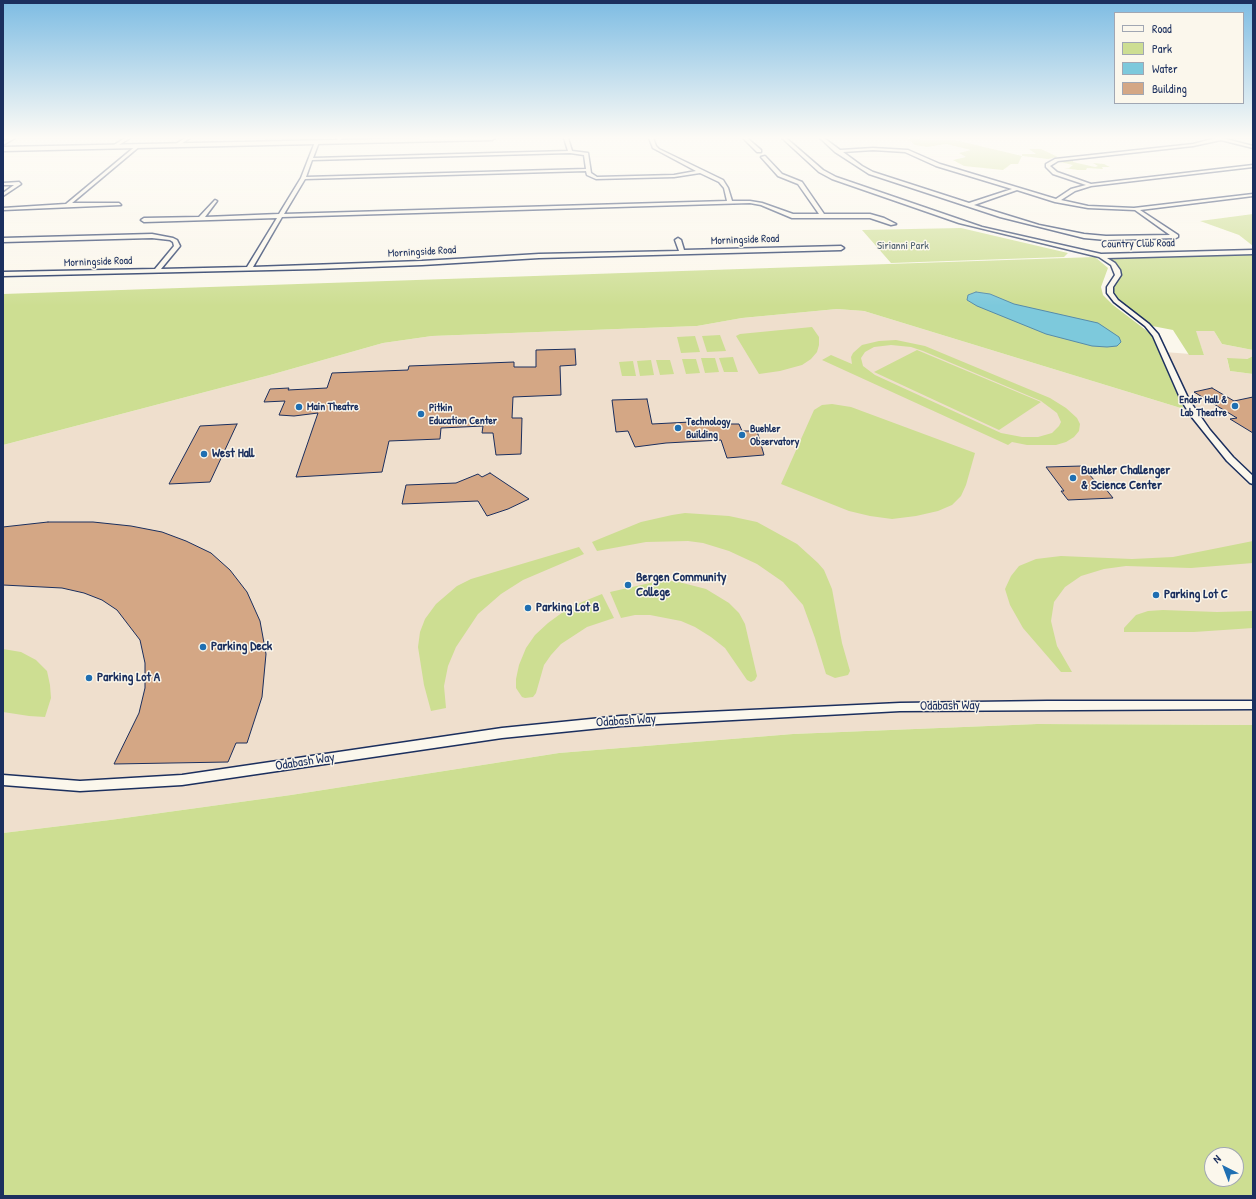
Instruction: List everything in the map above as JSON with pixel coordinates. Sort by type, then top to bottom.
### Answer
[{"type":"street","points":[[67,205],[80,194]]},
{"type":"street","points":[[249,269],[294,194]]},
{"type":"street","points":[[727,194],[730,202]]},
{"type":"street","points":[[808,194],[822,215]]},
{"type":"street","name":"Country Club Road","points":[[880,194],[971,226],[1101,256],[1253,252]]},
{"type":"street","points":[[935,194],[1038,226],[1084,236],[1116,239],[1176,236],[1136,209]]},
{"type":"street","points":[[969,205],[1001,194]]},
{"type":"street","points":[[1033,194],[1057,201],[1100,208],[1136,209],[1253,195]]},
{"type":"street","points":[[1057,201],[1067,194]]},
{"type":"street","points":[[201,218],[215,201]]},
{"type":"street","points":[[144,220],[750,202],[762,204],[792,216],[870,216],[893,224]]},
{"type":"street","points":[[3,209],[67,205],[119,204]]},
{"type":"street","points":[[3,240],[152,236],[175,241],[177,246],[175,250],[157,270]]},
{"type":"street","points":[[678,240],[682,252]]},
{"type":"street","name":"Morningside Road","points":[[3,274],[249,269],[422,263],[539,256],[841,248]]},
{"type":"street","points":[[1101,256],[1113,264],[1117,270],[1118,275],[1110,287],[1110,293],[1116,301],[1147,325],[1156,335],[1185,400],[1195,416],[1222,450],[1253,481]]},
{"type":"street","name":"Odabash Way","points":[[3,780],[80,786],[138,784],[182,780],[502,732],[621,721],[798,711],[907,707],[1253,705]]},
{"type":"street","points":[[3,785],[80,786]]},
{"type":"shaded area","name":"Bergen Community College","points":[[837,309],[864,311],[1191,410],[1164,352],[1204,355],[1195,331],[1214,331],[1222,344],[1253,350],[1253,356],[1247,359],[1227,359],[1230,371],[1253,374],[1253,725],[1037,724],[793,734],[559,753],[291,795],[3,833],[3,445],[270,375],[383,343],[432,336],[697,326],[742,318]]},
{"type":"green space","points":[[1253,214],[1253,246],[1239,235],[1200,221]]},
{"type":"green space","name":"Sirianni Park","points":[[961,228],[1068,253],[1064,257],[891,263],[862,230]]},
{"type":"green space","points":[[1253,252],[1253,350],[1222,344],[1214,331],[1196,331],[1204,355],[1189,355],[1173,330],[1147,325],[1110,293],[1117,270],[1101,256]]},
{"type":"green space","points":[[1095,257],[1108,268],[1101,287],[1103,295],[1113,305],[1151,334],[1184,409],[864,311],[837,309],[742,318],[697,326],[432,336],[383,343],[270,375],[3,445],[3,294]]},
{"type":"green space","points":[[812,327],[819,337],[819,345],[817,352],[811,359],[802,365],[780,371],[759,374],[736,336],[740,334]]},
{"type":"green space","points":[[720,335],[726,351],[707,352],[702,336]]},
{"type":"green space","points":[[695,336],[700,352],[681,353],[677,337]]},
{"type":"green space","points":[[896,340],[925,346],[1050,398],[1066,408],[1077,418],[1080,424],[1079,431],[1074,437],[1066,442],[1056,445],[1027,445],[1012,442],[1008,445],[822,360],[831,355],[852,364],[851,357],[853,353],[862,345],[879,341]],"holes":[[[891,345],[911,347],[1041,401],[1057,413],[1061,422],[1059,426],[1052,433],[1038,437],[1022,437],[1001,433],[875,375],[863,366],[861,358],[865,352],[874,347]]]},
{"type":"green space","points":[[917,350],[1041,402],[999,430],[874,372]]},
{"type":"green space","points":[[1253,356],[1253,374],[1230,371],[1227,358],[1247,359]]},
{"type":"green space","points":[[733,357],[738,372],[724,372],[719,358]]},
{"type":"green space","points":[[701,358],[715,358],[719,372],[705,373]]},
{"type":"green space","points":[[682,359],[696,359],[700,373],[686,374]]},
{"type":"green space","points":[[651,360],[654,375],[640,376],[637,361]]},
{"type":"green space","points":[[656,360],[670,360],[674,374],[660,375]]},
{"type":"green space","points":[[633,361],[636,376],[622,376],[619,362]]},
{"type":"green space","points":[[832,404],[851,407],[975,453],[966,485],[961,496],[952,505],[938,511],[892,519],[849,511],[781,484],[814,410],[822,405]]},
{"type":"green space","points":[[685,513],[729,516],[757,522],[797,544],[818,563],[824,570],[832,589],[842,643],[850,671],[848,675],[835,678],[826,674],[803,605],[783,582],[757,564],[729,551],[703,543],[688,541],[646,542],[597,551],[592,542],[641,522]]},
{"type":"green space","points":[[1253,541],[1253,563],[1191,568],[1126,566],[1104,569],[1081,576],[1065,587],[1054,602],[1051,621],[1057,646],[1072,672],[1061,672],[1023,628],[1010,605],[1005,589],[1011,576],[1019,566],[1036,559],[1061,556],[1132,559],[1173,557]]},
{"type":"green space","points":[[579,547],[584,554],[523,580],[501,594],[478,614],[456,647],[448,666],[444,686],[446,708],[431,711],[424,685],[418,647],[420,632],[425,619],[436,604],[457,586],[471,579]]},
{"type":"green space","points":[[659,581],[675,581],[706,589],[729,603],[739,613],[745,624],[757,676],[755,680],[751,682],[747,680],[725,648],[695,627],[681,621],[650,615],[635,615],[621,618],[610,592]]},
{"type":"green space","points":[[602,594],[614,618],[587,627],[561,644],[544,665],[536,693],[533,697],[522,697],[516,688],[516,679],[519,665],[526,648],[535,635],[563,612]]},
{"type":"green space","points":[[1163,610],[1217,612],[1253,611],[1253,628],[1194,632],[1124,632],[1124,628],[1136,615],[1148,611]]},
{"type":"green space","points":[[3,649],[21,652],[36,660],[47,671],[51,698],[45,717],[3,712]]},
{"type":"green space","points":[[1037,724],[1253,725],[1253,1196],[3,1196],[3,833],[291,795],[559,753],[793,734]]},
{"type":"water","points":[[976,292],[990,294],[1014,304],[1098,323],[1119,337],[1121,342],[1117,346],[1092,346],[1046,334],[977,306],[967,300],[968,295]]},
{"type":"building","name":"Pitkin Education Center","points":[[575,349],[576,365],[560,366],[561,395],[513,397],[512,418],[522,418],[521,454],[496,455],[493,433],[482,433],[483,426],[441,428],[440,439],[389,441],[382,472],[296,477],[318,413],[294,416],[279,415],[285,401],[264,402],[270,389],[289,388],[288,390],[327,388],[332,373],[408,370],[409,366],[514,362],[514,367],[536,367],[536,350]]},
{"type":"building","name":"Ender Hall & Lab Theatre","points":[[1212,388],[1234,401],[1253,397],[1253,433],[1230,419],[1237,418],[1194,392]]},
{"type":"building","name":"Technology Building","points":[[647,399],[652,424],[729,420],[731,424],[739,424],[742,431],[757,431],[764,455],[727,458],[721,440],[666,443],[635,447],[628,431],[616,432],[612,400]]},
{"type":"building","name":"West Hall","points":[[237,424],[210,482],[169,484],[200,426]]},
{"type":"building","name":"Buehler Challenger & Science Center","points":[[1082,466],[1101,488],[1105,488],[1113,498],[1068,500],[1061,491],[1064,491],[1046,467]]},
{"type":"building","points":[[490,473],[529,499],[508,509],[487,516],[478,501],[402,504],[406,485],[456,483],[478,474],[482,477]]},
{"type":"building","name":"Parking Deck","points":[[48,522],[93,522],[131,526],[162,532],[211,553],[230,570],[247,592],[260,621],[266,654],[262,697],[247,743],[236,743],[228,762],[114,764],[139,713],[145,688],[145,663],[140,640],[117,610],[102,600],[84,593],[62,588],[3,585],[3,527]]},
{"type":"place","name":"Ender Hall & Lab Theatre","points":[[1235,406]]},
{"type":"place","name":"Main Theatre","points":[[299,407]]},
{"type":"place","name":"Pitkin Education Center","points":[[421,414]]},
{"type":"place","name":"Technology Building","points":[[678,428]]},
{"type":"place","name":"Buehler Observatory","points":[[742,435]]},
{"type":"place","name":"West Hall","points":[[204,454]]},
{"type":"place","name":"Buehler Challenger & Science Center","points":[[1073,478]]},
{"type":"place","name":"Bergen Community College","points":[[628,585]]},
{"type":"place","name":"Parking Lot C","points":[[1156,595]]},
{"type":"place","name":"Parking Lot B","points":[[528,608]]},
{"type":"place","name":"Parking Deck","points":[[203,647]]},
{"type":"place","name":"Parking Lot A","points":[[89,678]]}]
